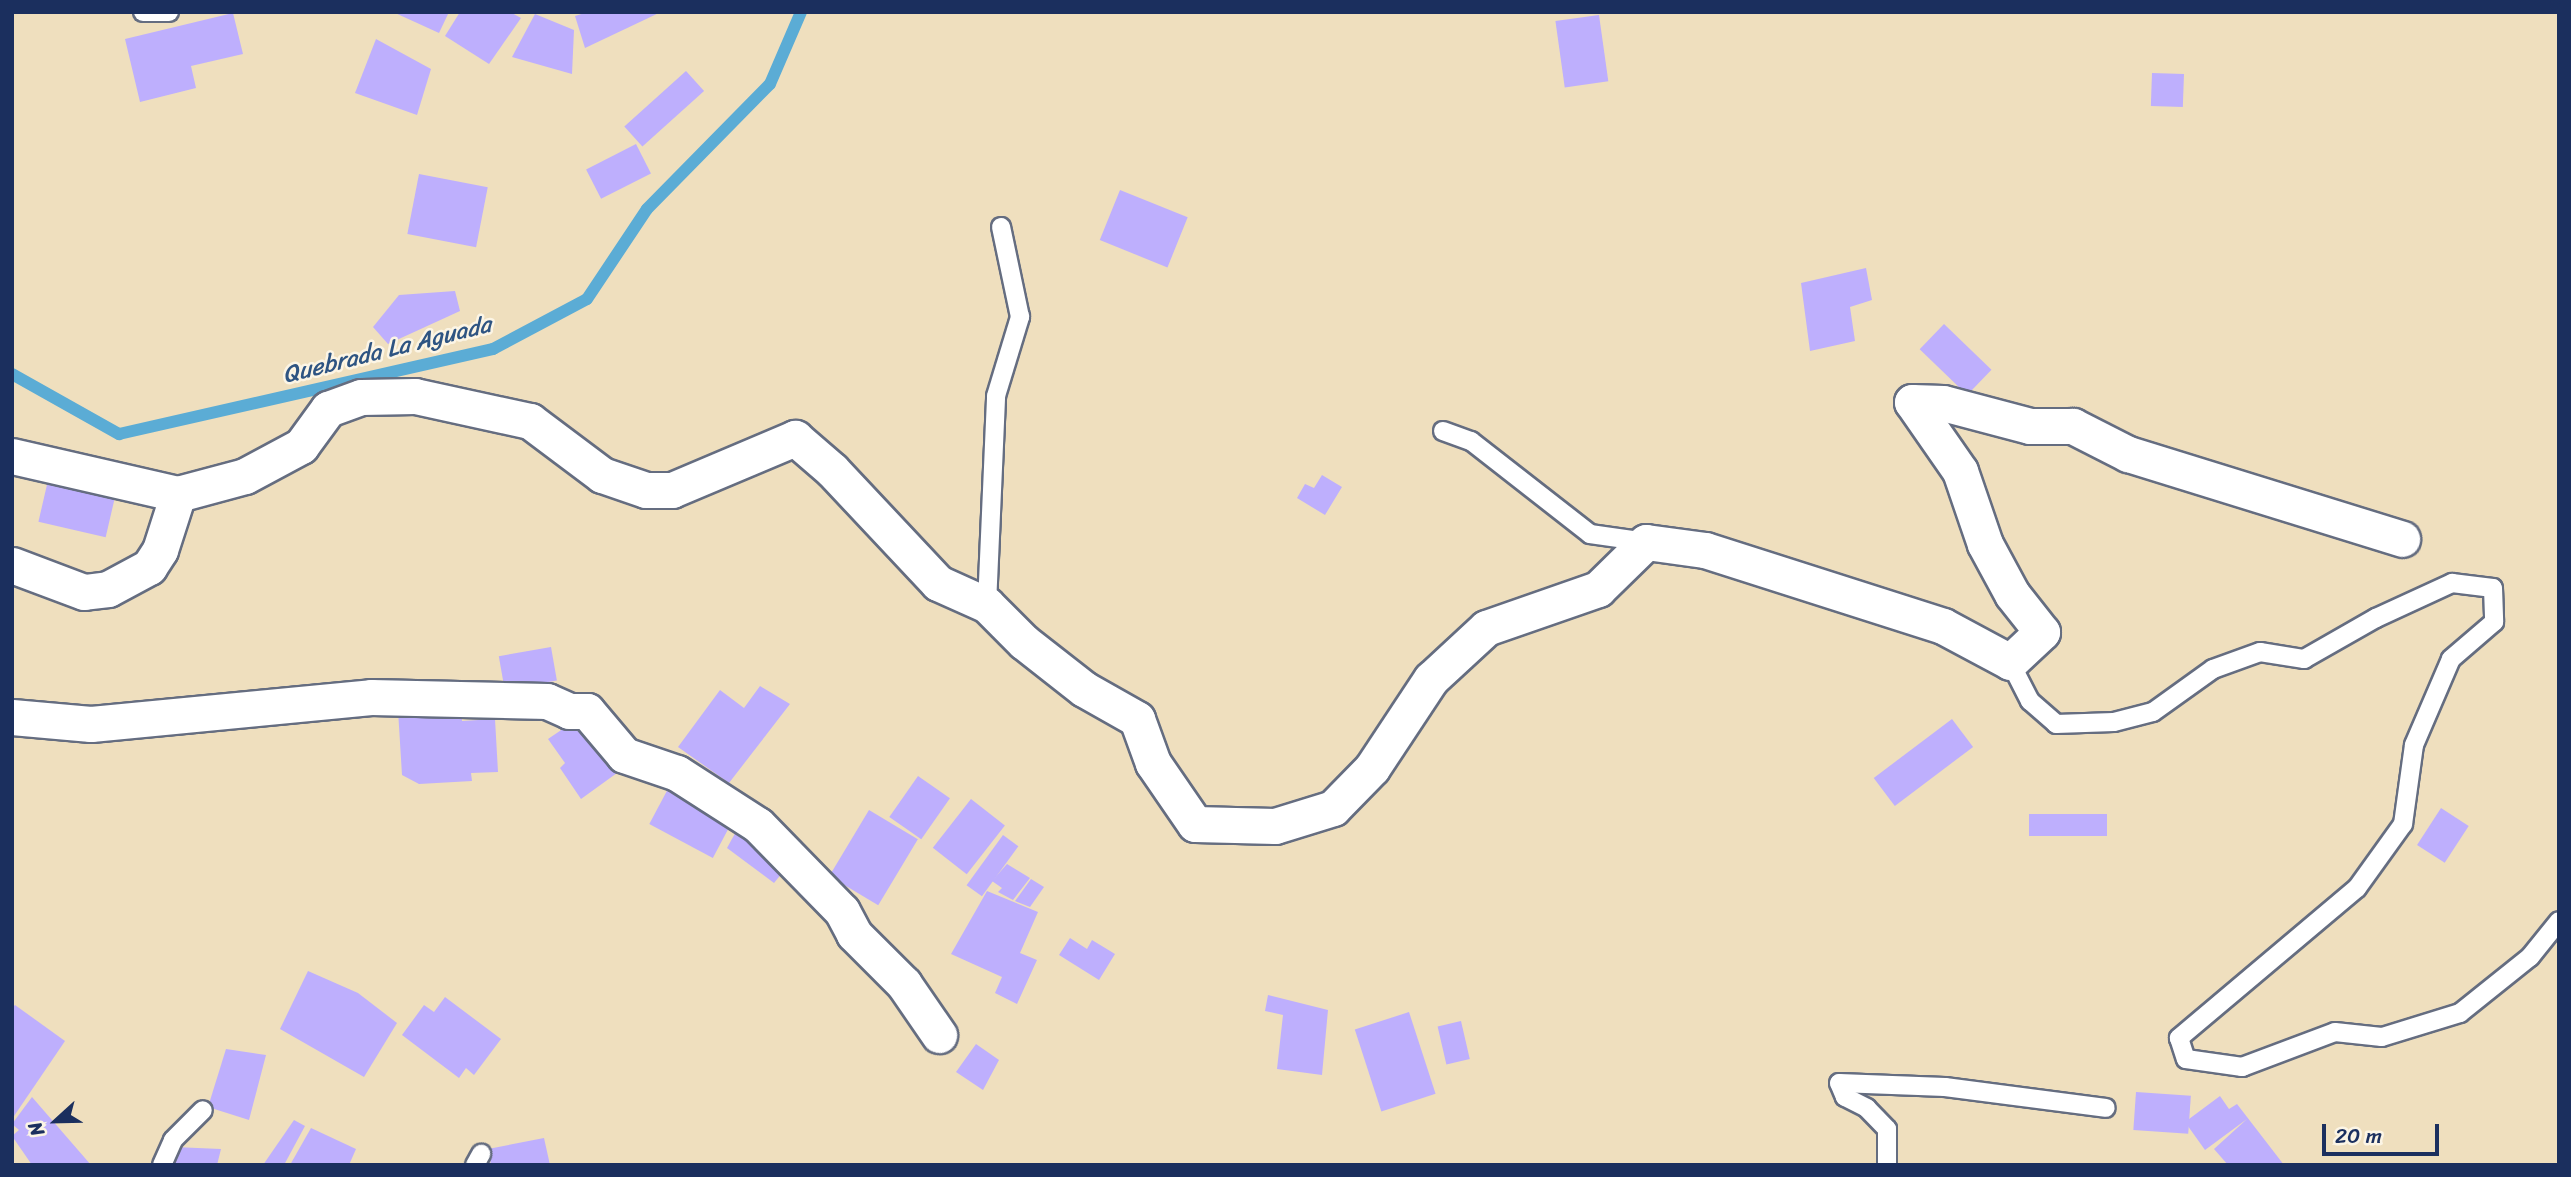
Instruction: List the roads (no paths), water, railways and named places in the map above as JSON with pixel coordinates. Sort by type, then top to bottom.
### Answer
[{"type":"street","points":[[12,457],[178,494],[245,476],[301,446],[328,409],[361,397],[415,396],[530,421],[602,475],[646,490],[673,490],[795,438],[832,470],[938,583],[986,605],[1084,689],[1137,719],[1153,763],[1195,824],[1275,826],[1333,808],[1372,768],[1431,679],[1486,628],[1598,589],[1646,542],[1705,550],[1943,626],[2010,662],[2042,632],[2012,594],[1985,544],[1960,471],[1912,402],[1943,403],[2030,426],[2073,426],[2128,454],[2402,539]]},
{"type":"street","points":[[12,565],[84,592],[108,589],[149,567],[160,550],[178,494]]},
{"type":"street","points":[[12,717],[91,724],[371,698],[547,701],[569,711],[587,711],[624,755],[677,773],[758,825],[842,911],[854,934],[904,984],[939,1035]]},
{"type":"lane","points":[[143,12],[169,12]]},
{"type":"lane","points":[[986,605],[996,396],[1020,317],[1001,227]]},
{"type":"lane","points":[[1443,431],[1471,441],[1590,534],[1646,542]]},
{"type":"lane","points":[[2010,662],[2030,701],[2056,724],[2114,722],[2152,712],[2213,669],[2260,652],[2304,659],[2376,618],[2452,583],[2493,588],[2494,622],[2451,659],[2414,745],[2403,824],[2357,888],[2179,1038],[2186,1059],[2242,1067],[2334,1032],[2382,1037],[2460,1013],[2530,957],[2559,920]]},
{"type":"lane","points":[[1887,1165],[1887,1129],[1867,1108],[1845,1097],[1839,1083],[1945,1087],[2106,1108]]},
{"type":"lane","points":[[162,1165],[173,1140],[203,1110]]},
{"type":"waterway","name":"Quebrada La Aguada","points":[[12,374],[119,434],[493,349],[587,299],[647,209],[770,84],[801,12]]}]
